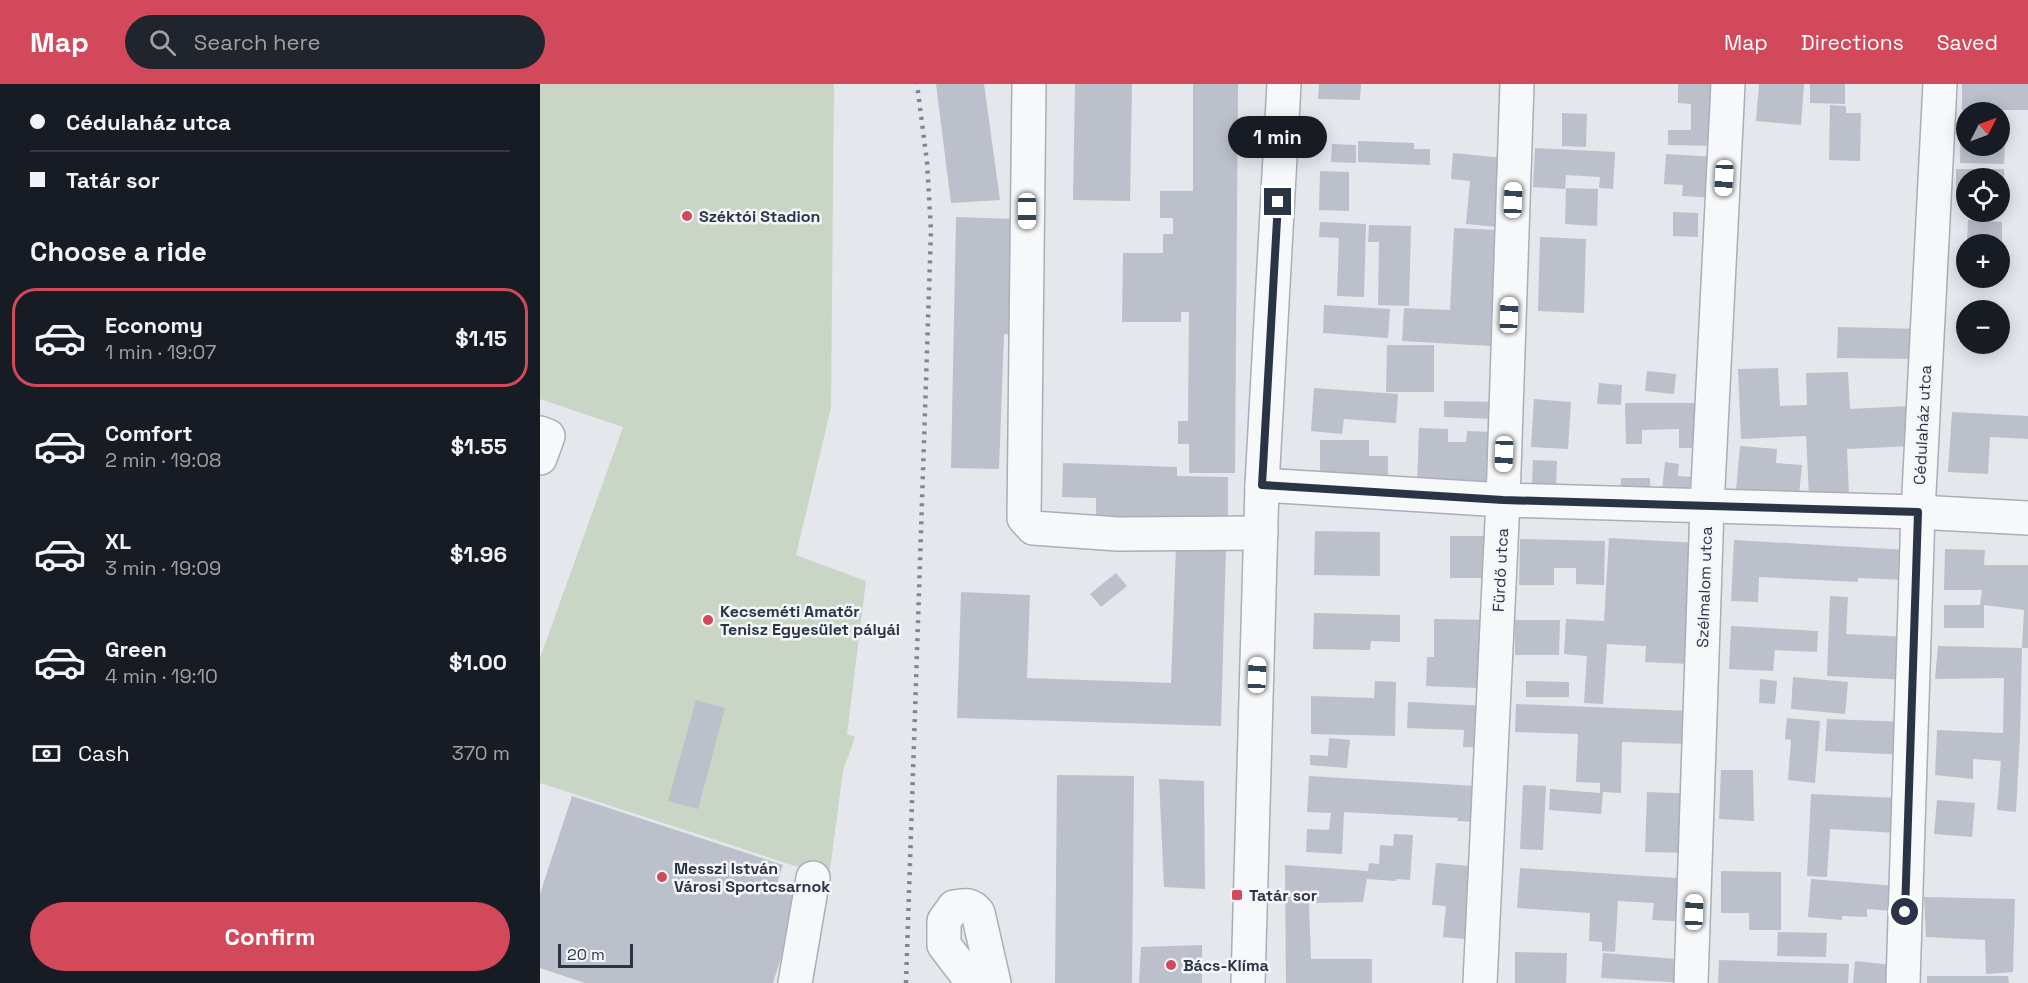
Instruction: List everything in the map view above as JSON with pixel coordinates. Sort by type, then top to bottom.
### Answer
[{"type":"street","points":[[1029,84],[1024,518],[1033,528],[1118,534],[1261,532]]},
{"type":"street","points":[[1248,983],[1262,485],[1284,84]]},
{"type":"street","name":"Fürdő utca","points":[[1480,983],[1503,500],[1517,84]]},
{"type":"street","name":"Szélmalom utca","points":[[1691,983],[1707,507],[1728,84]]},
{"type":"street","name":"Cédulaház utca","points":[[1903,983],[1918,512],[1940,84]]},
{"type":"street","points":[[540,434],[548,436],[540,458]]},
{"type":"street","points":[[1262,485],[1503,500],[1918,512],[2028,518]]},
{"type":"street","points":[[795,983],[813,878]]},
{"type":"street","points":[[973,983],[944,945],[944,921],[954,907],[965,905],[973,907],[978,913],[994,983]]},
{"type":"green space","points":[[540,84],[834,84],[831,408],[796,555],[866,581],[847,734],[855,737],[843,771],[829,877],[540,783],[540,658],[623,427],[540,399]]},
{"type":"building","points":[[936,84],[984,84],[1000,200],[951,203]]},
{"type":"building","points":[[1075,84],[1132,84],[1130,201],[1073,200]]},
{"type":"building","points":[[1193,84],[1238,84],[1235,473],[1189,473],[1189,444],[1178,444],[1178,421],[1188,421],[1189,312],[1181,312],[1181,322],[1122,322],[1123,253],[1163,253],[1163,234],[1173,234],[1173,218],[1160,218],[1160,191],[1193,191]]},
{"type":"building","points":[[1319,84],[1361,84],[1360,100],[1318,99]]},
{"type":"building","points":[[1678,84],[1721,84],[1720,146],[1668,145],[1668,130],[1691,130],[1691,104],[1678,103]]},
{"type":"building","points":[[1759,84],[1804,84],[1801,125],[1756,121]]},
{"type":"building","points":[[1810,84],[1845,84],[1845,104],[1810,103]]},
{"type":"building","points":[[1962,84],[2028,84],[2028,110],[2010,110],[2010,102],[1962,102]]},
{"type":"building","points":[[1830,105],[1846,106],[1846,113],[1861,113],[1860,161],[1829,160]]},
{"type":"building","points":[[1562,113],[1587,114],[1586,147],[1562,146]]},
{"type":"building","points":[[1358,141],[1414,143],[1414,149],[1430,149],[1430,165],[1358,162]]},
{"type":"building","points":[[1332,144],[1356,145],[1356,163],[1331,162]]},
{"type":"building","points":[[1535,148],[1615,152],[1613,189],[1599,188],[1600,177],[1566,175],[1565,189],[1533,187]]},
{"type":"building","points":[[1453,153],[1504,158],[1498,227],[1466,224],[1470,181],[1451,179]]},
{"type":"building","points":[[1666,154],[1716,157],[1714,198],[1682,196],[1683,185],[1664,184]]},
{"type":"building","points":[[1960,156],[2004,156],[2004,164],[1960,163]]},
{"type":"building","points":[[1320,171],[1349,172],[1349,211],[1319,210]]},
{"type":"building","points":[[1566,188],[1598,189],[1597,226],[1565,224]]},
{"type":"building","points":[[1673,212],[1698,213],[1698,237],[1673,236]]},
{"type":"building","points":[[956,217],[1016,219],[1013,335],[1004,334],[999,469],[951,468]]},
{"type":"building","points":[[1320,222],[1366,224],[1364,297],[1337,296],[1339,238],[1319,237]]},
{"type":"building","points":[[1968,222],[2002,222],[2002,234],[1967,234]]},
{"type":"building","points":[[1369,225],[1411,226],[1409,306],[1378,305],[1379,242],[1368,242]]},
{"type":"building","points":[[1454,228],[1496,230],[1491,346],[1402,341],[1404,308],[1450,310]]},
{"type":"building","points":[[1540,237],[1586,239],[1584,313],[1538,311]]},
{"type":"building","points":[[1324,305],[1390,309],[1388,338],[1323,333]]},
{"type":"building","points":[[1838,327],[1923,329],[1923,359],[1837,358]]},
{"type":"building","points":[[1387,345],[1434,345],[1434,392],[1386,392]]},
{"type":"building","points":[[1778,368],[1780,406],[1807,405],[1806,373],[1848,372],[1850,409],[1912,406],[1914,446],[1847,449],[1849,494],[1809,496],[1806,436],[1741,439],[1738,369]]},
{"type":"building","points":[[1647,371],[1676,374],[1674,394],[1645,391]]},
{"type":"building","points":[[1599,383],[1622,385],[1621,405],[1597,404]]},
{"type":"building","points":[[1314,388],[1398,394],[1396,423],[1344,419],[1342,434],[1311,431]]},
{"type":"building","points":[[1534,399],[1571,402],[1568,449],[1531,447]]},
{"type":"building","points":[[1444,401],[1496,402],[1495,419],[1444,417]]},
{"type":"building","points":[[1625,403],[1707,403],[1708,448],[1679,448],[1679,429],[1642,430],[1642,444],[1626,444]]},
{"type":"building","points":[[1952,412],[2028,416],[2028,439],[1990,437],[1988,474],[1948,472]]},
{"type":"building","points":[[1419,428],[1448,429],[1448,442],[1466,442],[1467,431],[1494,432],[1492,489],[1417,486]]},
{"type":"building","points":[[1320,440],[1369,440],[1369,456],[1388,456],[1388,479],[1320,478]]},
{"type":"building","points":[[1740,446],[1777,449],[1776,463],[1802,465],[1799,495],[1736,490]]},
{"type":"building","points":[[1533,460],[1557,461],[1556,486],[1532,485]]},
{"type":"building","points":[[1665,462],[1679,464],[1678,476],[1691,477],[1689,492],[1662,490]]},
{"type":"building","points":[[1063,463],[1177,467],[1177,476],[1228,477],[1228,523],[1096,519],[1096,498],[1062,497]]},
{"type":"building","points":[[1621,478],[1650,478],[1650,497],[1620,497]]},
{"type":"building","points":[[1315,531],[1380,532],[1380,576],[1314,575]]},
{"type":"building","points":[[1450,536],[1490,536],[1491,578],[1450,578]]},
{"type":"building","points":[[1609,538],[1698,543],[1691,664],[1645,662],[1646,646],[1607,644],[1603,704],[1584,703],[1587,656],[1564,654],[1566,619],[1604,621]]},
{"type":"building","points":[[1520,539],[1605,541],[1604,585],[1576,584],[1576,568],[1554,568],[1554,585],[1519,585]]},
{"type":"building","points":[[1734,540],[1908,550],[1906,580],[1858,578],[1858,582],[1759,577],[1758,602],[1731,601]]},
{"type":"building","points":[[1176,544],[1226,546],[1221,726],[957,718],[961,592],[1030,595],[1027,678],[1171,683]]},
{"type":"building","points":[[1945,549],[1985,550],[1984,565],[2028,565],[2028,648],[2022,648],[2024,610],[1984,605],[1984,628],[1944,628],[1944,605],[1980,605],[1982,590],[1944,590]]},
{"type":"building","points":[[1116,573],[1127,586],[1101,607],[1090,594]]},
{"type":"building","points":[[1830,596],[1848,597],[1846,634],[1910,637],[1908,680],[1827,676]]},
{"type":"building","points":[[1314,613],[1400,615],[1400,642],[1371,641],[1370,650],[1313,649]]},
{"type":"building","points":[[1434,619],[1489,620],[1489,641],[1479,641],[1478,688],[1426,686],[1427,657],[1434,657]]},
{"type":"building","points":[[1515,620],[1560,620],[1559,655],[1515,655]]},
{"type":"building","points":[[1731,626],[1818,631],[1817,652],[1775,650],[1773,671],[1729,669]]},
{"type":"building","points":[[1938,646],[2022,648],[2016,812],[1997,810],[2001,761],[1973,759],[1973,779],[1935,775],[1937,730],[2003,733],[2004,678],[1935,679]]},
{"type":"building","points":[[1793,677],[1848,682],[1845,714],[1791,709]]},
{"type":"building","points":[[1760,679],[1777,681],[1775,704],[1759,703]]},
{"type":"building","points":[[1375,681],[1396,682],[1395,736],[1311,734],[1311,696],[1374,698]]},
{"type":"building","points":[[1526,681],[1569,682],[1569,697],[1526,697]]},
{"type":"building","points":[[696,700],[725,708],[698,809],[668,801]]},
{"type":"building","points":[[1408,702],[1487,706],[1485,748],[1463,747],[1464,730],[1407,728]]},
{"type":"building","points":[[1516,704],[1690,711],[1689,744],[1622,742],[1621,793],[1603,792],[1601,814],[1549,810],[1550,789],[1600,793],[1600,783],[1576,782],[1578,734],[1515,732]]},
{"type":"building","points":[[1787,718],[1820,721],[1815,783],[1788,780],[1791,740],[1785,739]]},
{"type":"building","points":[[1827,719],[1910,722],[1908,755],[1825,751]]},
{"type":"building","points":[[1329,738],[1350,740],[1347,768],[1310,765],[1310,755],[1328,756]]},
{"type":"building","points":[[1721,770],[1753,770],[1754,821],[1719,819]]},
{"type":"building","points":[[1057,775],[1134,776],[1132,983],[1055,983]]},
{"type":"building","points":[[1309,776],[1476,786],[1474,822],[1457,821],[1458,818],[1344,812],[1342,854],[1306,852],[1307,829],[1329,830],[1331,813],[1307,812]]},
{"type":"building","points":[[1159,779],[1204,781],[1205,889],[1164,887]]},
{"type":"building","points":[[1523,785],[1546,786],[1543,850],[1520,849]]},
{"type":"building","points":[[1647,792],[1695,794],[1693,853],[1645,852]]},
{"type":"building","points":[[1811,794],[1898,798],[1897,833],[1830,829],[1827,877],[1807,876]]},
{"type":"building","name":"Messzi István Városi Sportcsarnok","points":[[572,796],[783,865],[775,889],[800,898],[773,983],[585,983],[540,968],[540,894]]},
{"type":"building","points":[[1937,800],[1975,803],[1972,837],[1934,834]]},
{"type":"building","points":[[1394,834],[1413,835],[1410,880],[1367,879],[1363,902],[1309,903],[1311,959],[1372,959],[1372,983],[1286,983],[1285,865],[1368,871],[1369,863],[1379,864],[1380,845],[1393,846]]},
{"type":"building","points":[[1436,863],[1482,867],[1476,940],[1443,937],[1446,906],[1432,905]]},
{"type":"building","points":[[1520,868],[1693,879],[1691,922],[1652,920],[1654,903],[1618,901],[1615,952],[1602,951],[1602,942],[1589,941],[1590,913],[1517,908]]},
{"type":"building","points":[[1721,871],[1781,872],[1781,930],[1749,930],[1749,913],[1721,913]]},
{"type":"building","points":[[1811,879],[1896,886],[1894,911],[1867,909],[1867,917],[1842,916],[1842,920],[1808,917]]},
{"type":"building","points":[[1924,897],[2015,899],[2013,972],[1986,974],[1985,940],[1926,937]]},
{"type":"building","points":[[1778,932],[1827,933],[1826,957],[1777,956]]},
{"type":"building","name":"Bács-Klíma","points":[[1202,945],[1202,983],[1139,983],[1141,947]]},
{"type":"building","points":[[1515,952],[1567,953],[1566,983],[1515,983]]},
{"type":"building","points":[[1603,953],[1689,960],[1687,983],[1601,978]]},
{"type":"building","points":[[1719,960],[1849,964],[1848,983],[1718,983]]},
{"type":"building","points":[[1855,961],[1891,965],[1889,983],[1853,983]]},
{"type":"building","points":[[1927,976],[2008,976],[2009,983],[1927,983]]},
{"type":"railway","points":[[906,983],[931,231],[927,162],[917,84]]},
{"type":"place","name":"Széktói Stadion","points":[[687,216]]},
{"type":"place","name":"Kecseméti Amatőr Tenisz Egyesület pályái","points":[[708,620]]},
{"type":"place","name":"Messzi István Városi Sportcsarnok","points":[[662,877]]},
{"type":"place","name":"Tatár sor","points":[[1237,895]]},
{"type":"place","name":"Bács-Klíma","points":[[1171,965]]},
{"type":"route","points":[[1278,202],[1262,485],[1503,500],[1918,512],[1905,912]]}]
